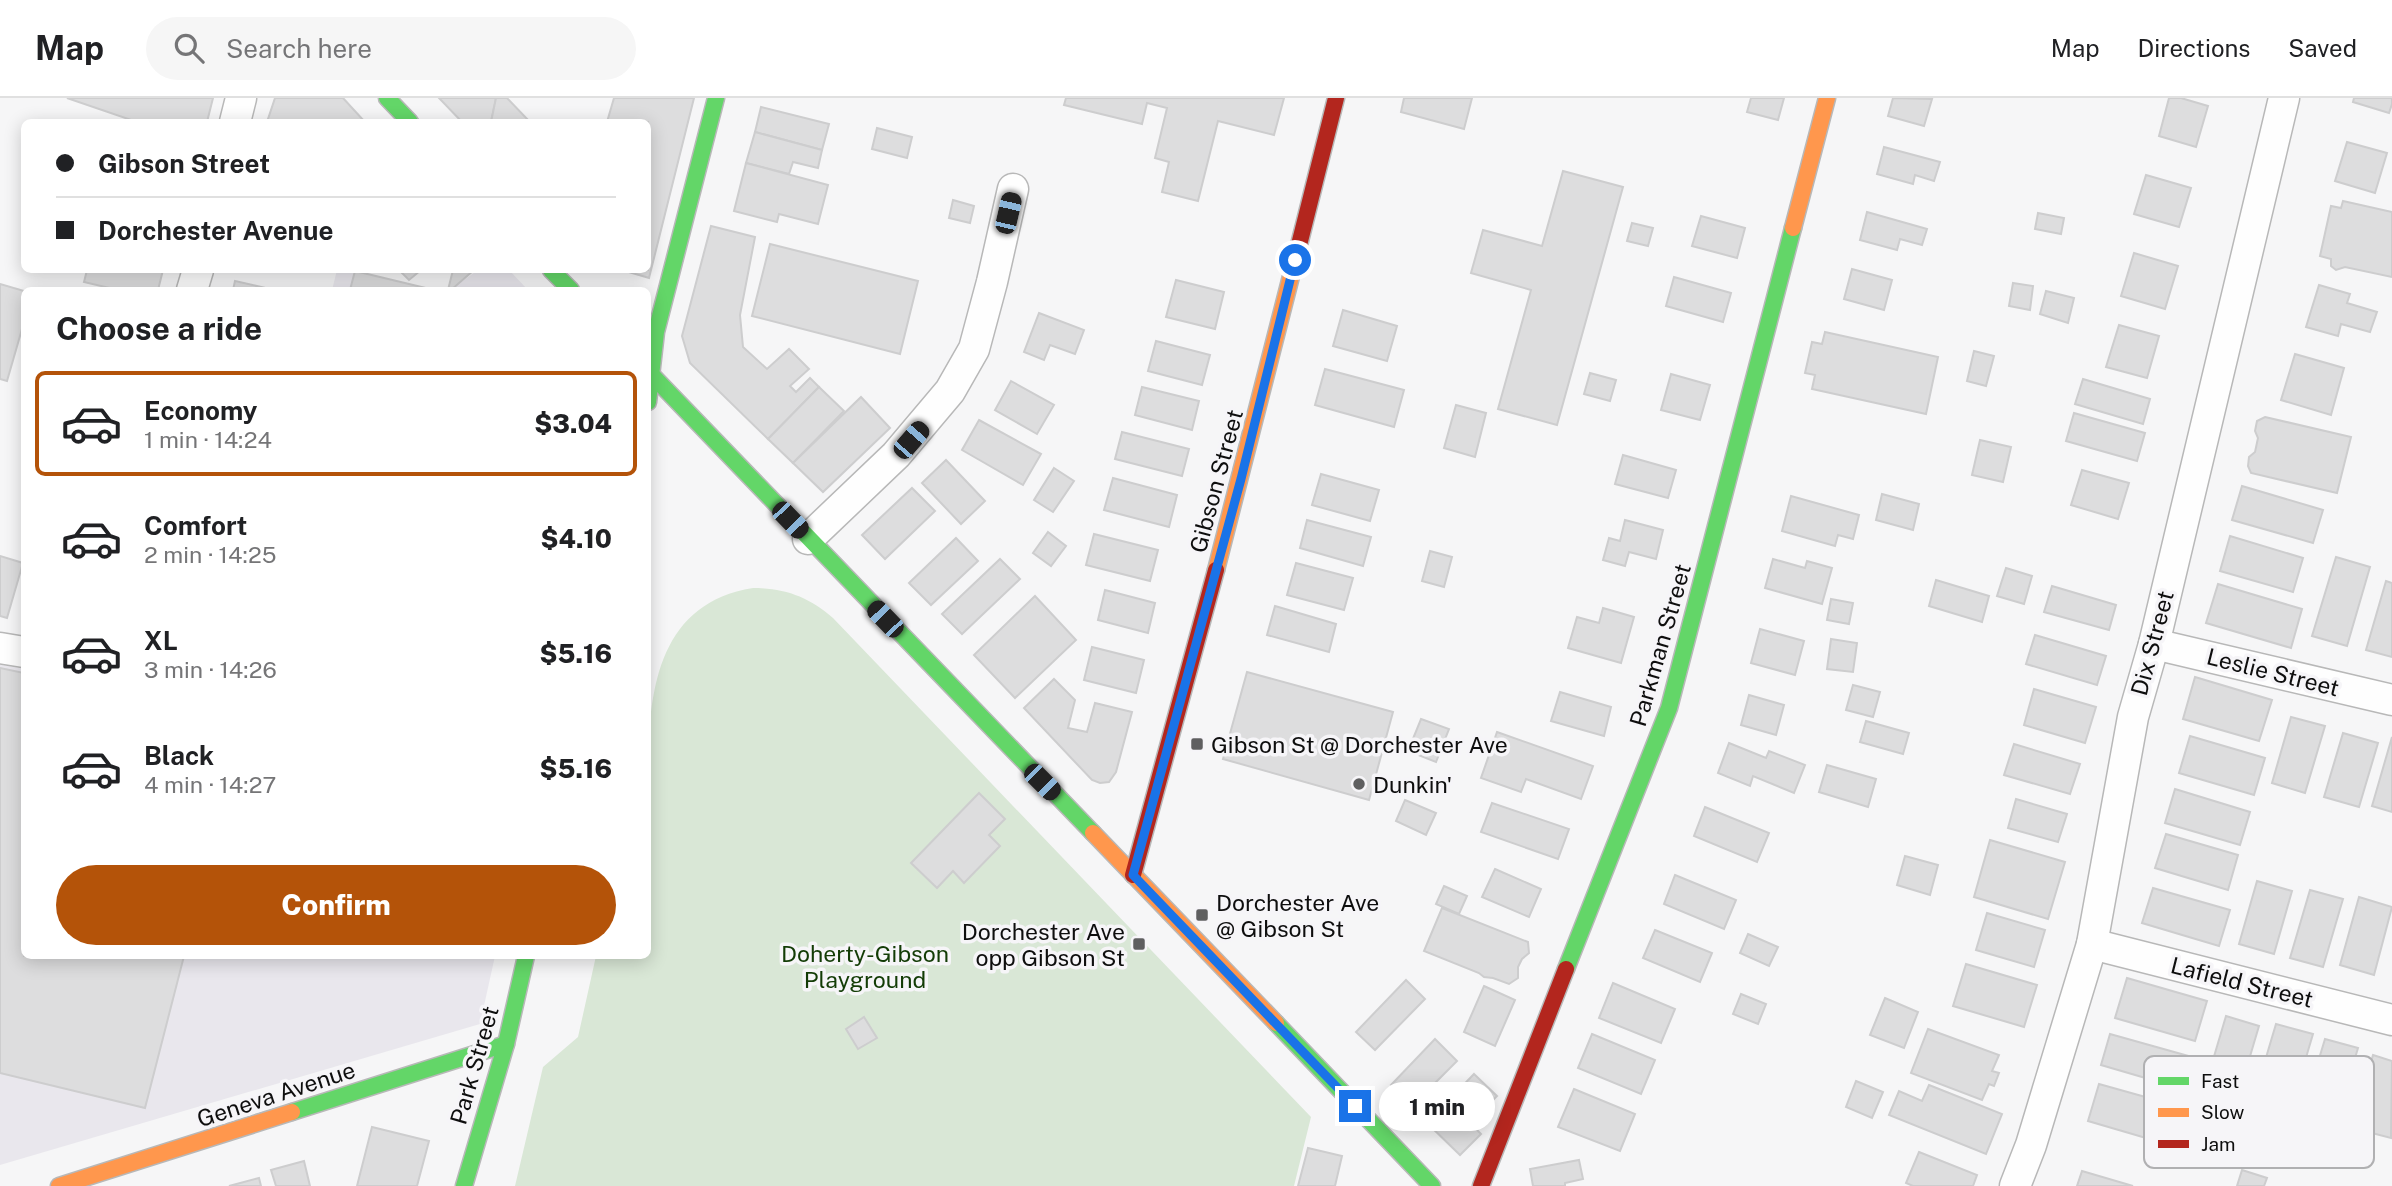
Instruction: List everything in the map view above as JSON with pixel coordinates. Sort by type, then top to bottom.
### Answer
[{"type":"street","points":[[235,119],[241,98]]},
{"type":"street","points":[[387,98],[407,119]]},
{"type":"street","points":[[651,361],[716,98]]},
{"type":"street","name":"Gibson Street","points":[[1133,875],[1241,479],[1336,98]]},
{"type":"street","name":"Parkman Street","points":[[1481,1186],[1672,700],[1827,98]]},
{"type":"street","name":"Dix Street","points":[[2015,1186],[2031,1145],[2092,944],[2133,717],[2154,644],[2284,98]]},
{"type":"street","points":[[808,539],[911,440],[950,391],[974,349],[1013,189]]},
{"type":"street","points":[[554,273],[568,287]]},
{"type":"street","points":[[651,374],[1432,1186]]},
{"type":"street","name":"Leslie Street","points":[[2154,644],[2392,700]]},
{"type":"street","points":[[0,648],[21,652]]},
{"type":"street","name":"Lafield Street","points":[[2092,944],[2392,1020]]},
{"type":"street","name":"Park Street","points":[[464,1186],[506,1044],[525,959]]},
{"type":"street","name":"Geneva Avenue","points":[[59,1186],[506,1044]]},
{"type":"shaded area","points":[[336,273],[365,273],[419,287],[333,287]]},
{"type":"shaded area","points":[[474,273],[512,273],[525,287],[454,287]]},
{"type":"shaded area","points":[[0,664],[21,668],[21,959],[494,959],[480,1024],[0,1165]]},
{"type":"green space","name":"Doherty-Gibson Playground","points":[[753,588],[776,590],[815,604],[833,618],[1311,1117],[1294,1186],[515,1186],[543,1067],[578,1037],[595,959],[651,959],[651,709],[658,675],[670,645],[689,619],[716,599]]},
{"type":"building","points":[[67,98],[213,98],[208,119],[128,119]]},
{"type":"building","points":[[275,98],[343,98],[362,119],[268,119]]},
{"type":"building","points":[[439,98],[496,98],[492,119],[459,119]]},
{"type":"building","points":[[496,98],[507,98],[527,119],[492,119]]},
{"type":"building","points":[[614,98],[694,98],[651,270],[651,119],[608,119]]},
{"type":"building","points":[[1066,98],[1284,98],[1274,135],[1218,121],[1198,201],[1162,192],[1169,162],[1155,158],[1167,108],[1147,103],[1142,124],[1064,105]]},
{"type":"building","points":[[1404,98],[1472,98],[1464,129],[1401,112]]},
{"type":"building","points":[[1751,98],[1784,98],[1778,120],[1747,112]]},
{"type":"building","points":[[1893,98],[1932,99],[1924,126],[1888,116]]},
{"type":"building","points":[[2169,98],[2181,98],[2208,106],[2196,147],[2159,136]]},
{"type":"building","points":[[2354,98],[2392,98],[2392,104],[2389,113],[2353,102]]},
{"type":"building","points":[[761,107],[829,124],[822,150],[755,132]]},
{"type":"building","points":[[877,128],[912,137],[907,158],[872,149]]},
{"type":"building","points":[[755,132],[822,150],[818,168],[793,162],[789,174],[746,163]]},
{"type":"building","points":[[2347,142],[2387,153],[2375,193],[2335,181]]},
{"type":"building","points":[[1884,147],[1940,162],[1934,181],[1915,175],[1913,184],[1877,174]]},
{"type":"building","points":[[746,163],[828,185],[818,224],[779,214],[777,222],[734,211]]},
{"type":"building","points":[[1563,171],[1623,187],[1557,425],[1498,409],[1531,290],[1471,273],[1483,230],[1542,246]]},
{"type":"building","points":[[2146,175],[2191,188],[2179,227],[2134,214]]},
{"type":"building","points":[[953,200],[974,206],[970,223],[949,218]]},
{"type":"building","points":[[2343,201],[2392,212],[2392,277],[2345,267],[2336,270],[2331,266],[2331,259],[2320,256],[2331,206],[2341,208]]},
{"type":"building","points":[[1867,212],[1927,229],[1922,245],[1900,239],[1897,250],[1860,240]]},
{"type":"building","points":[[2038,213],[2064,218],[2061,234],[2035,229]]},
{"type":"building","points":[[1701,216],[1745,228],[1737,258],[1692,246]]},
{"type":"building","points":[[1632,223],[1653,228],[1648,246],[1627,241]]},
{"type":"building","points":[[711,226],[755,237],[740,315],[743,347],[767,369],[789,349],[809,369],[790,386],[796,392],[810,378],[819,387],[768,439],[690,363],[682,336]]},
{"type":"building","points":[[770,244],[918,281],[900,354],[752,316]]},
{"type":"building","points":[[2134,253],[2178,266],[2165,309],[2121,296]]},
{"type":"building","points":[[1852,269],[1892,280],[1884,310],[1844,299]]},
{"type":"building","points":[[86,273],[162,273],[159,287],[105,287],[84,282]]},
{"type":"building","points":[[354,273],[363,273],[422,287],[351,287]]},
{"type":"building","points":[[402,273],[417,273],[409,280]]},
{"type":"building","points":[[452,273],[471,273],[454,287],[449,287]]},
{"type":"building","points":[[632,273],[650,273],[649,278]]},
{"type":"building","points":[[1674,277],[1731,293],[1723,322],[1666,306]]},
{"type":"building","points":[[1176,280],[1224,292],[1215,329],[1166,317]]},
{"type":"building","points":[[235,281],[261,287],[234,287]]},
{"type":"building","points":[[2013,283],[2033,286],[2030,310],[2009,306]]},
{"type":"building","points":[[0,284],[21,290],[21,332],[7,381],[0,379]]},
{"type":"building","points":[[2319,285],[2350,294],[2347,303],[2377,312],[2370,332],[2341,324],[2338,336],[2306,327]]},
{"type":"building","points":[[2046,291],[2074,298],[2068,323],[2040,314]]},
{"type":"building","points":[[1343,310],[1397,326],[1387,361],[1333,346]]},
{"type":"building","points":[[1039,313],[1084,330],[1075,354],[1050,345],[1044,360],[1024,352]]},
{"type":"building","points":[[2119,325],[2159,336],[2147,378],[2106,367]]},
{"type":"building","points":[[1825,332],[1938,357],[1926,414],[1812,389],[1815,375],[1805,373],[1812,342],[1822,344]]},
{"type":"building","points":[[1156,341],[1210,355],[1202,385],[1148,371]]},
{"type":"building","points":[[1974,351],[1994,356],[1986,386],[1967,381]]},
{"type":"building","points":[[2295,354],[2344,368],[2331,415],[2281,400]]},
{"type":"building","points":[[1325,369],[1404,390],[1394,427],[1315,405]]},
{"type":"building","points":[[1590,373],[1616,380],[1610,401],[1584,394]]},
{"type":"building","points":[[1671,374],[1710,385],[1700,420],[1661,410]]},
{"type":"building","points":[[2083,379],[2150,399],[2143,424],[2075,404]]},
{"type":"building","points":[[1011,381],[1054,405],[1037,434],[995,410]]},
{"type":"building","points":[[819,387],[844,411],[793,463],[768,439]]},
{"type":"building","points":[[1142,387],[1199,401],[1192,430],[1135,415]]},
{"type":"building","points":[[861,397],[890,428],[823,492],[793,463]]},
{"type":"building","points":[[1456,405],[1486,413],[1475,457],[1444,448]]},
{"type":"building","points":[[2074,413],[2145,433],[2137,461],[2066,441]]},
{"type":"building","points":[[2265,417],[2351,437],[2337,493],[2251,473],[2248,466],[2249,457],[2255,452],[2257,421]]},
{"type":"building","points":[[979,420],[1041,454],[1023,485],[962,450]]},
{"type":"building","points":[[1122,432],[1189,449],[1182,476],[1115,459]]},
{"type":"building","points":[[1980,440],[2011,447],[2003,482],[1972,475]]},
{"type":"building","points":[[1623,455],[1676,470],[1668,498],[1615,484]]},
{"type":"building","points":[[946,460],[985,501],[961,524],[922,483]]},
{"type":"building","points":[[1054,468],[1074,481],[1053,512],[1034,500]]},
{"type":"building","points":[[2082,470],[2129,483],[2118,519],[2071,505]]},
{"type":"building","points":[[1321,474],[1379,490],[1370,521],[1312,505]]},
{"type":"building","points":[[1113,478],[1177,495],[1169,527],[1104,510]]},
{"type":"building","points":[[2242,486],[2323,510],[2313,543],[2232,520]]},
{"type":"building","points":[[912,488],[935,511],[885,559],[862,535]]},
{"type":"building","points":[[1882,494],[1919,504],[1913,530],[1876,520]]},
{"type":"building","points":[[1791,496],[1859,515],[1853,539],[1838,535],[1835,546],[1782,531]]},
{"type":"building","points":[[1307,520],[1371,537],[1363,566],[1300,548]]},
{"type":"building","points":[[1625,520],[1663,530],[1656,559],[1629,552],[1625,566],[1603,560],[1609,538],[1620,541]]},
{"type":"building","points":[[1048,532],[1066,546],[1051,566],[1033,553]]},
{"type":"building","points":[[1094,534],[1158,550],[1150,581],[1086,565]]},
{"type":"building","points":[[2230,536],[2303,558],[2293,592],[2220,571]]},
{"type":"building","points":[[956,538],[978,561],[931,605],[909,583]]},
{"type":"building","points":[[1430,551],[1452,557],[1444,587],[1422,581]]},
{"type":"building","points":[[0,556],[21,562],[21,570],[7,618],[0,616]]},
{"type":"building","points":[[2336,557],[2370,567],[2347,646],[2312,636]]},
{"type":"building","points":[[1000,559],[1020,579],[962,634],[942,614]]},
{"type":"building","points":[[1773,559],[1805,568],[1807,561],[1832,568],[1822,604],[1765,588]]},
{"type":"building","points":[[1296,563],[1353,578],[1344,610],[1287,595]]},
{"type":"building","points":[[2006,568],[2032,576],[2024,604],[1997,596]]},
{"type":"building","points":[[1936,580],[1989,596],[1982,622],[1929,606]]},
{"type":"building","points":[[2386,581],[2392,583],[2392,657],[2366,650]]},
{"type":"building","points":[[2218,584],[2302,609],[2291,648],[2206,623]]},
{"type":"building","points":[[2052,586],[2116,605],[2109,630],[2044,612]]},
{"type":"building","points":[[1105,590],[1155,603],[1148,633],[1098,620]]},
{"type":"building","points":[[1035,596],[1076,640],[1015,698],[974,655]]},
{"type":"building","points":[[1831,599],[1853,603],[1849,624],[1827,620]]},
{"type":"building","points":[[1275,606],[1336,624],[1329,652],[1267,635]]},
{"type":"building","points":[[1603,608],[1634,617],[1621,663],[1568,648],[1577,617],[1599,623]]},
{"type":"building","points":[[1760,629],[1804,641],[1795,675],[1751,663]]},
{"type":"building","points":[[2035,635],[2106,656],[2097,685],[2026,664]]},
{"type":"building","points":[[1831,639],[1857,643],[1853,672],[1827,669]]},
{"type":"building","points":[[1092,647],[1144,660],[1136,693],[1084,680]]},
{"type":"building","points":[[0,668],[21,672],[21,959],[183,959],[145,1108],[0,1073]]},
{"type":"building","points":[[1247,672],[1393,712],[1369,800],[1223,759]]},
{"type":"building","points":[[2195,677],[2272,700],[2259,741],[2183,719]]},
{"type":"building","points":[[1054,679],[1075,700],[1068,728],[1087,732],[1095,703],[1132,712],[1116,772],[1109,782],[1092,780],[1024,708]]},
{"type":"building","points":[[1853,685],[1880,692],[1873,717],[1846,710]]},
{"type":"building","points":[[2034,689],[2096,707],[2085,743],[2024,725]]},
{"type":"building","points":[[1560,692],[1611,707],[1604,736],[1551,721]]},
{"type":"building","points":[[1749,695],[1784,705],[1776,735],[1741,725]]},
{"type":"building","points":[[2291,717],[2325,726],[2305,793],[2272,783]]},
{"type":"building","points":[[1421,719],[1449,729],[1436,762],[1408,751]]},
{"type":"building","points":[[1866,721],[1909,733],[1903,754],[1860,742]]},
{"type":"building","points":[[1497,732],[1593,766],[1581,799],[1526,779],[1521,792],[1481,778]]},
{"type":"building","points":[[2343,733],[2378,743],[2359,807],[2324,797]]},
{"type":"building","points":[[2190,736],[2265,758],[2254,795],[2179,773]]},
{"type":"building","points":[[2392,737],[2392,812],[2372,806]]},
{"type":"building","points":[[1729,743],[1766,758],[1769,751],[1805,765],[1794,793],[1753,776],[1750,786],[1718,773]]},
{"type":"building","points":[[2014,744],[2080,764],[2070,794],[2004,775]]},
{"type":"building","points":[[1827,765],[1876,779],[1868,807],[1819,792]]},
{"type":"building","points":[[2175,789],[2250,812],[2240,845],[2165,823]]},
{"type":"building","points":[[979,793],[1005,819],[989,835],[1000,846],[964,883],[953,871],[937,888],[911,863]]},
{"type":"building","points":[[2016,799],[2067,814],[2058,842],[2008,828]]},
{"type":"building","points":[[1405,800],[1436,813],[1426,835],[1396,821]]},
{"type":"building","points":[[1492,803],[1569,829],[1558,859],[1481,832]]},
{"type":"building","points":[[1705,807],[1769,833],[1757,862],[1694,836]]},
{"type":"building","points":[[2166,834],[2238,855],[2228,890],[2155,868]]},
{"type":"building","points":[[1990,840],[2065,862],[2048,919],[1974,897]]},
{"type":"building","points":[[1905,856],[1938,865],[1930,895],[1897,885]]},
{"type":"building","points":[[1495,869],[1541,889],[1529,917],[1482,897]]},
{"type":"building","points":[[1675,875],[1736,900],[1724,929],[1664,904]]},
{"type":"building","points":[[2257,881],[2292,891],[2274,954],[2239,944]]},
{"type":"building","points":[[1444,886],[1467,896],[1459,914],[1436,904]]},
{"type":"building","points":[[2153,888],[2230,910],[2219,946],[2142,923]]},
{"type":"building","points":[[2310,890],[2343,899],[2323,967],[2290,958]]},
{"type":"building","points":[[2359,897],[2392,907],[2374,975],[2340,965]]},
{"type":"building","points":[[1442,908],[1528,942],[1529,953],[1518,967],[1518,978],[1509,984],[1484,977],[1424,951]]},
{"type":"building","points":[[1987,913],[2045,930],[2034,967],[1976,950]]},
{"type":"building","points":[[1655,930],[1712,953],[1700,982],[1643,958]]},
{"type":"building","points":[[1748,934],[1778,947],[1769,966],[1740,953]]},
{"type":"building","points":[[1966,964],[2037,985],[2024,1027],[1953,1006]]},
{"type":"building","points":[[2127,978],[2207,1001],[2195,1041],[2115,1018]]},
{"type":"building","points":[[1406,980],[1425,999],[1375,1050],[1356,1032]]},
{"type":"building","points":[[1613,983],[1675,1009],[1661,1043],[1599,1018]]},
{"type":"building","points":[[1484,986],[1515,1000],[1495,1046],[1464,1032]]},
{"type":"building","points":[[1741,994],[1766,1004],[1758,1024],[1733,1014]]},
{"type":"building","points":[[1885,998],[1918,1012],[1904,1048],[1870,1035]]},
{"type":"building","points":[[2226,1016],[2259,1026],[2250,1056],[2214,1056]]},
{"type":"building","points":[[864,1017],[877,1038],[858,1049],[846,1029]]},
{"type":"building","points":[[2276,1024],[2313,1034],[2306,1056],[2266,1056]]},
{"type":"building","points":[[1928,1029],[1999,1055],[1992,1071],[1999,1073],[1994,1086],[1989,1084],[1982,1100],[1911,1073]]},
{"type":"building","points":[[1592,1034],[1655,1060],[1641,1094],[1578,1068]]},
{"type":"building","points":[[2110,1034],[2188,1056],[2144,1056],[2144,1078],[2101,1065]]},
{"type":"building","points":[[1435,1039],[1457,1061],[1412,1106],[1391,1085]]},
{"type":"building","points":[[2325,1039],[2358,1048],[2356,1056],[2320,1056]]},
{"type":"building","points":[[2373,1056],[2392,1061],[2391,1138],[2374,1134]]},
{"type":"building","points":[[1474,1074],[1497,1096],[1470,1123],[1481,1134],[1460,1155],[1427,1123]]},
{"type":"building","points":[[1856,1081],[1883,1092],[1872,1118],[1846,1107]]},
{"type":"building","points":[[2099,1084],[2144,1097],[2144,1137],[2088,1121]]},
{"type":"building","points":[[1929,1085],[2002,1114],[1986,1154],[1889,1115],[1899,1091],[1922,1101]]},
{"type":"building","points":[[1574,1089],[1635,1114],[1620,1151],[1558,1127]]},
{"type":"building","points":[[372,1127],[429,1141],[417,1186],[357,1186]]},
{"type":"building","points":[[1308,1148],[1342,1156],[1335,1186],[1298,1186]]},
{"type":"building","points":[[1919,1152],[1977,1175],[1973,1186],[1913,1186],[1906,1183]]},
{"type":"building","points":[[1579,1160],[1583,1179],[1565,1183],[1565,1186],[1533,1186],[1530,1169]]},
{"type":"building","points":[[304,1161],[310,1186],[276,1186],[271,1170]]},
{"type":"building","points":[[2242,1170],[2267,1178],[2264,1186],[2237,1186]]},
{"type":"building","points":[[2082,1171],[2133,1186],[2077,1186]]},
{"type":"building","points":[[259,1178],[261,1186],[229,1186]]},
{"type":"traffic: fast","points":[[387,98],[407,119]]},
{"type":"traffic: fast","points":[[651,376],[656,332],[716,98]]},
{"type":"traffic: fast","points":[[1566,969],[1669,708],[1793,228]]},
{"type":"traffic: fast","points":[[554,273],[568,287]]},
{"type":"traffic: fast","points":[[651,374],[1093,833]]},
{"type":"traffic: fast","points":[[464,1186],[506,1044],[525,959]]},
{"type":"traffic: fast","points":[[1276,1023],[1432,1186]]},
{"type":"traffic: fast","points":[[292,1112],[506,1044]]},
{"type":"traffic: slow","points":[[1793,228],[1827,98]]},
{"type":"traffic: slow","points":[[1216,570],[1299,245]]},
{"type":"traffic: slow","points":[[1093,833],[1276,1023]]},
{"type":"traffic: slow","points":[[59,1186],[292,1112]]},
{"type":"traffic: jam","points":[[1299,245],[1336,98]]},
{"type":"traffic: jam","points":[[1133,875],[1216,570]]},
{"type":"traffic: jam","points":[[1481,1186],[1566,969]]},
{"type":"place","name":"Gibson St @ Dorchester Ave","points":[[1197,744]]},
{"type":"place","name":"Dunkin'","points":[[1359,784]]},
{"type":"place","name":"Dorchester Ave @ Gibson St","points":[[1202,915]]},
{"type":"place","name":"Dorchester Ave opp Gibson St","points":[[1139,944]]},
{"type":"route","points":[[1295,260],[1241,479],[1133,875],[1355,1106]]}]
